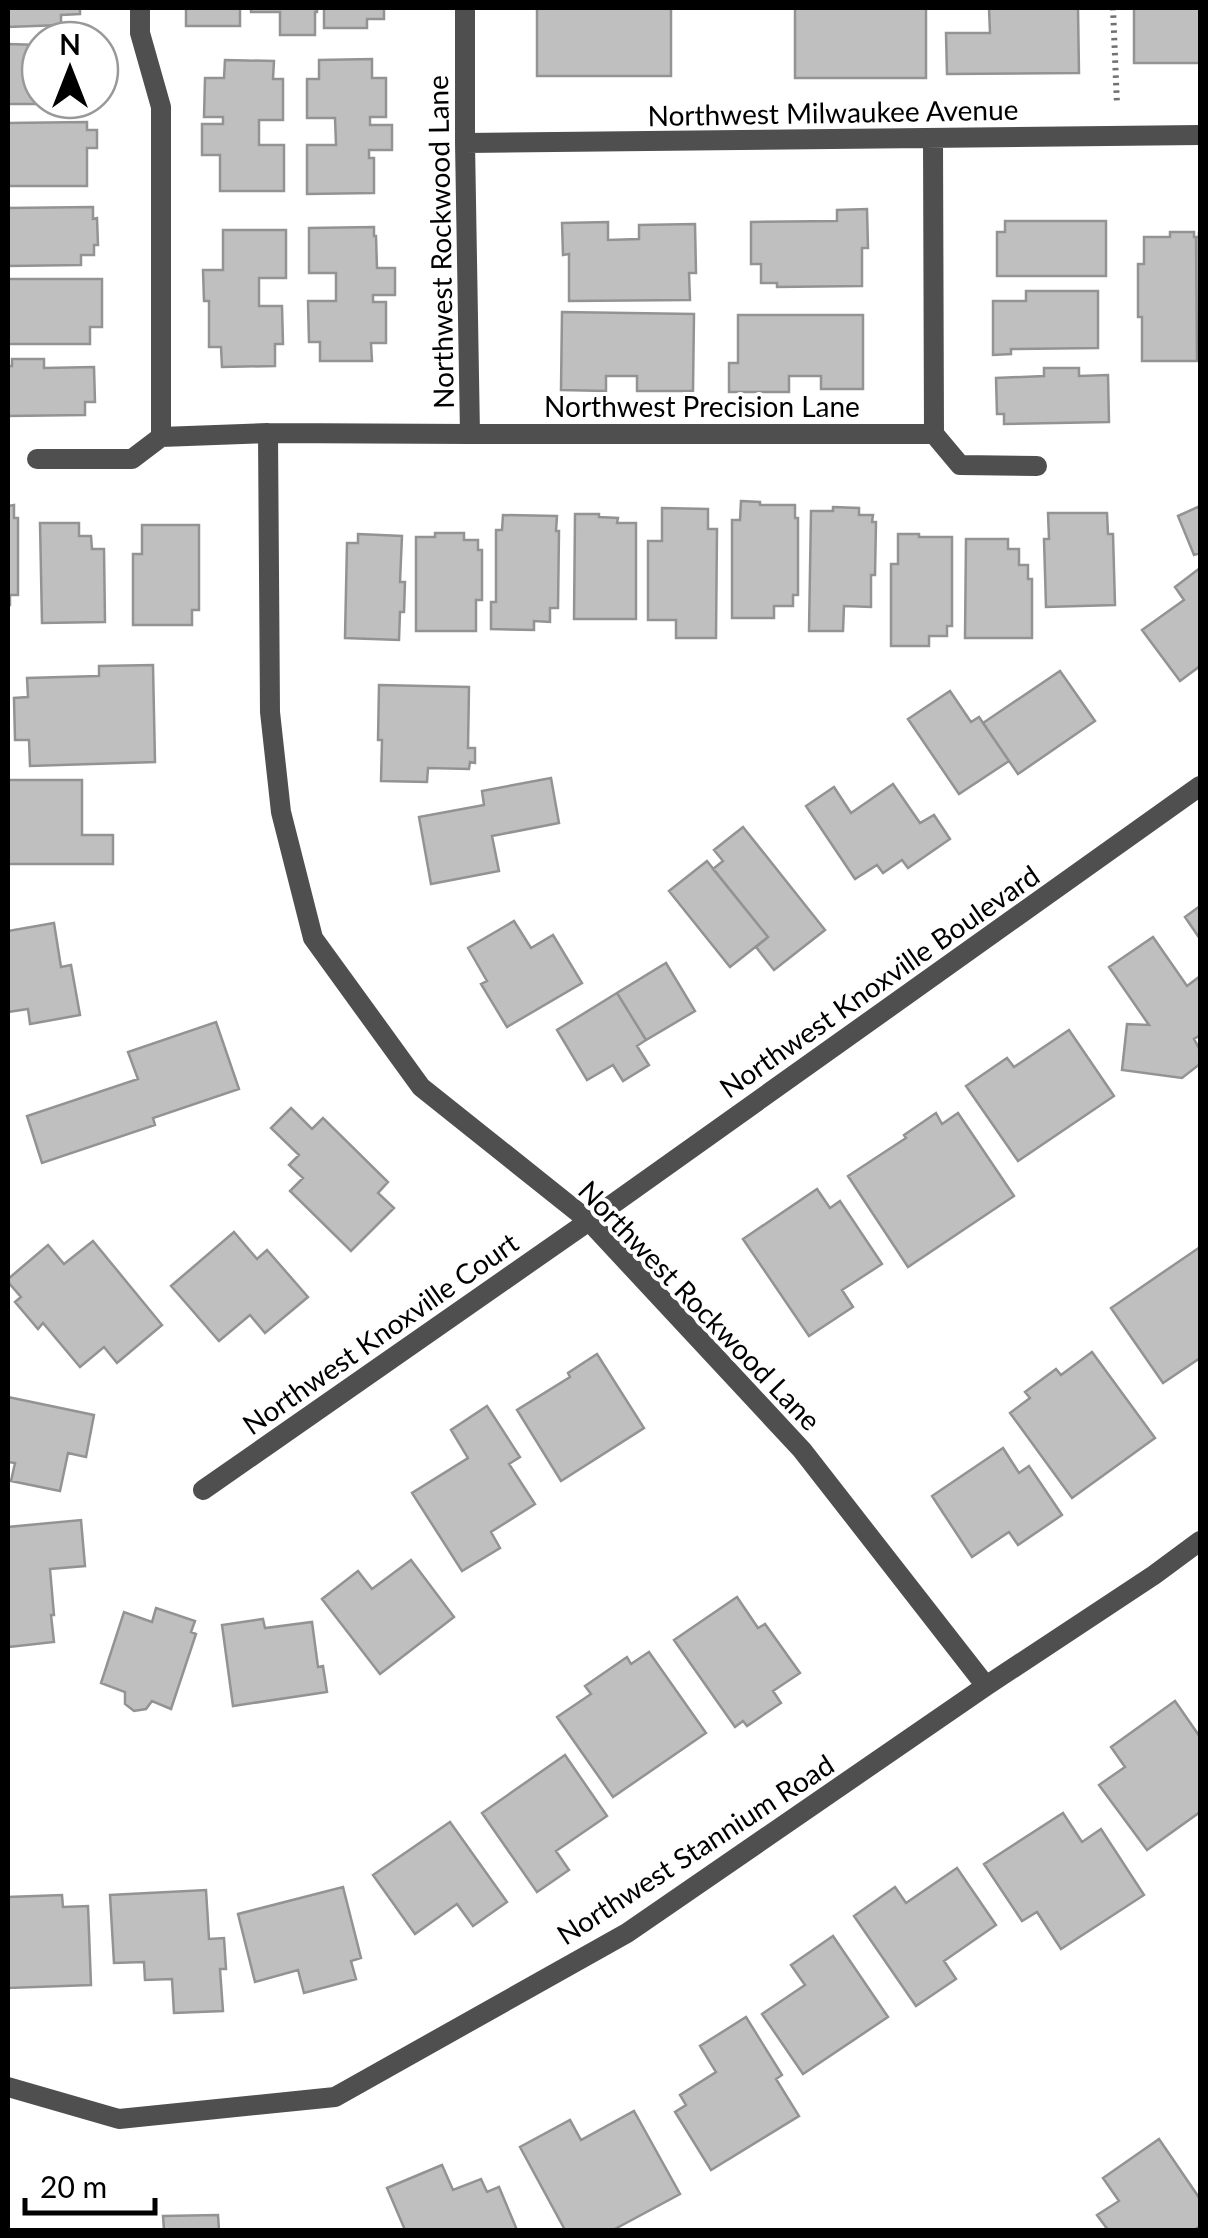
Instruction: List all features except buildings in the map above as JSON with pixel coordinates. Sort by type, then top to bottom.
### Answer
[{"type":"street","points":[[140,8],[140,32],[162,107],[161,437]]},
{"type":"street","name":"Northwest Rockwood Lane","points":[[465,8],[470,434],[268,433],[270,712],[281,812],[313,938],[420,1087],[589,1221],[802,1450],[986,1686]]},
{"type":"street","name":"Northwest Milwaukee Avenue","points":[[465,143],[1200,135]]},
{"type":"street","points":[[932,139],[934,434],[960,465],[1037,466]]},
{"type":"street","points":[[37,460],[132,459],[161,437],[268,433]]},
{"type":"street","name":"Northwest Precision Lane","points":[[470,434],[934,434]]},
{"type":"street","name":"Northwest Knoxville Boulevard","points":[[589,1221],[1200,786]]},
{"type":"street","name":"Northwest Knoxville Court","points":[[203,1490],[589,1221]]},
{"type":"street","name":"Northwest Stannium Road","points":[[8,2087],[120,2119],[335,2097],[627,1934],[1200,1541]]},
{"type":"path","points":[[1113,8],[1118,136]]}]
